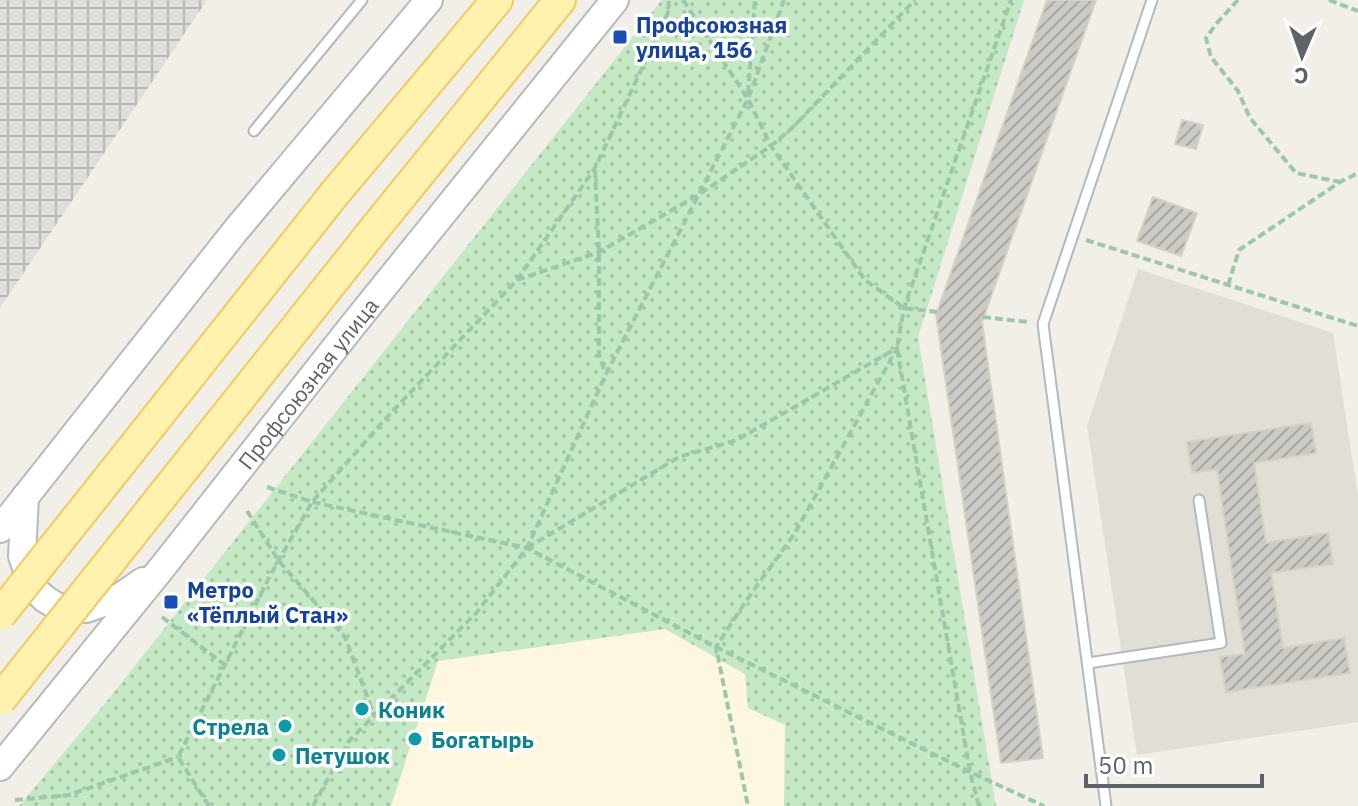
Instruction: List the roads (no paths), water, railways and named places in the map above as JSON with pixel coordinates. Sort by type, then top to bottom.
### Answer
[{"type":"main road","points":[[0,529],[236,230],[429,0]]},
{"type":"main road","points":[[0,615],[335,193],[497,0]]},
{"type":"main road","name":"Профсоюзная улица","points":[[0,700],[560,0]]},
{"type":"main road","name":"Профсоюзная улица","points":[[0,767],[615,0]]},
{"type":"main road","points":[[25,497],[22,556],[33,588],[58,607],[86,609],[120,597],[161,569]]},
{"type":"lane","points":[[254,131],[362,0]]},
{"type":"lane","points":[[1106,806],[1043,324],[1152,0]]},
{"type":"lane","points":[[1088,663],[1221,643],[1199,500]]},
{"type":"place","name":"Профсоюзная улица, 156","points":[[620,37]]},
{"type":"place","name":"Метро «Тёплый Стан»","points":[[171,602]]},
{"type":"place","name":"Коник","points":[[362,709]]},
{"type":"place","name":"Стрела","points":[[285,726]]},
{"type":"place","name":"Богатырь","points":[[415,739]]},
{"type":"place","name":"Петушок","points":[[279,755]]}]
